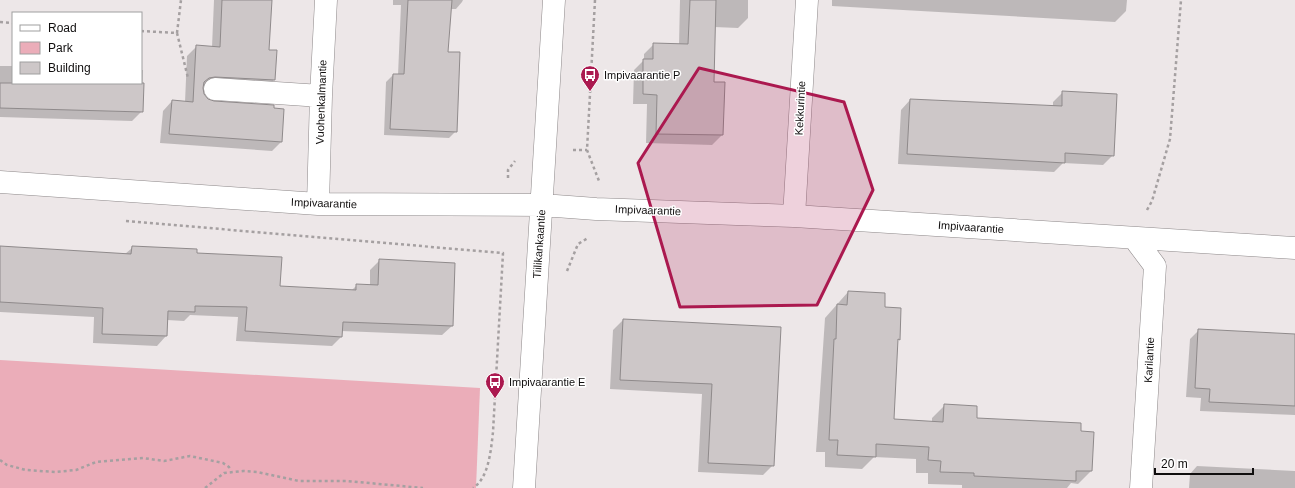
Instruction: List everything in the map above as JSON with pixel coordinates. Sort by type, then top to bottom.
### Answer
[{"type":"street","name":"Vuohenkalmantie","points":[[318,204],[321,96],[326,0]]},
{"type":"street","name":"Tiilikankaantie","points":[[524,488],[554,0]]},
{"type":"street","name":"Kekkurintie","points":[[794,216],[807,0]]},
{"type":"street","points":[[215,89],[321,96]]},
{"type":"street","name":"Impivaarantie","points":[[0,182],[318,204],[542,204],[596,209],[794,216],[1295,248]]},
{"type":"street","name":"Karilantie","points":[[1134,238],[1155,266],[1142,488]]},
{"type":"path","points":[[181,0],[178,33],[187,77],[215,89]]},
{"type":"path","points":[[565,277],[578,244],[594,233],[599,180],[587,150],[595,0]]},
{"type":"path","points":[[1134,238],[1152,201],[1170,139],[1181,0]]},
{"type":"path","points":[[0,22],[12,23]]},
{"type":"path","points":[[142,31],[178,33]]},
{"type":"path","points":[[123,221],[503,254],[493,432],[490,459],[480,483],[473,488]]},
{"type":"path","points":[[0,460],[7,465],[26,470],[55,472],[76,470],[96,462],[143,458],[164,461],[190,456],[223,464],[229,467],[230,471]]},
{"type":"path","points":[[205,488],[224,473],[230,471],[257,472],[299,481],[347,482],[423,488]]},
{"type":"highlighted area","points":[[699,68],[844,102],[873,190],[817,305],[680,307],[638,163]]},
{"type":"green space","points":[[0,360],[480,388],[476,488],[0,488]]},
{"type":"building","points":[[222,0],[272,0],[269,50],[277,50],[275,80],[209,78],[204,82],[204,94],[208,99],[214,101],[274,105],[274,108],[284,109],[282,142],[169,134],[172,100],[193,102],[196,45],[220,47]]},
{"type":"building","points":[[408,0],[452,0],[448,52],[460,52],[457,132],[390,129],[393,74],[404,74]]},
{"type":"building","points":[[690,0],[716,0],[714,82],[725,82],[723,135],[656,134],[657,95],[643,94],[643,59],[653,59],[653,43],[688,44]]},
{"type":"building","points":[[0,83],[144,83],[143,112],[0,108]]},
{"type":"building","points":[[1062,91],[1117,94],[1114,156],[1065,153],[1065,163],[907,154],[910,99],[1062,106]]},
{"type":"building","points":[[0,246],[131,254],[132,246],[197,249],[197,253],[282,257],[280,286],[356,290],[356,284],[378,285],[379,259],[455,263],[453,326],[343,322],[342,337],[245,331],[247,307],[195,306],[195,312],[168,311],[167,336],[102,334],[103,308],[0,302]]},
{"type":"building","points":[[848,291],[885,293],[885,307],[901,308],[894,419],[943,422],[944,404],[977,406],[977,418],[1081,423],[1081,431],[1094,432],[1092,471],[1076,471],[1076,481],[974,476],[974,473],[940,472],[941,461],[928,460],[929,447],[876,444],[876,457],[837,455],[838,440],[829,440],[834,339],[836,339],[837,304],[847,305]]},
{"type":"building","points":[[623,319],[781,327],[774,466],[708,463],[712,384],[620,380]]},
{"type":"building","points":[[1198,329],[1295,334],[1295,406],[1209,402],[1210,389],[1195,388]]},
{"type":"place","name":"Impivaarantie P","points":[[590,92]]},
{"type":"place","name":"Impivaarantie E","points":[[495,399]]}]
